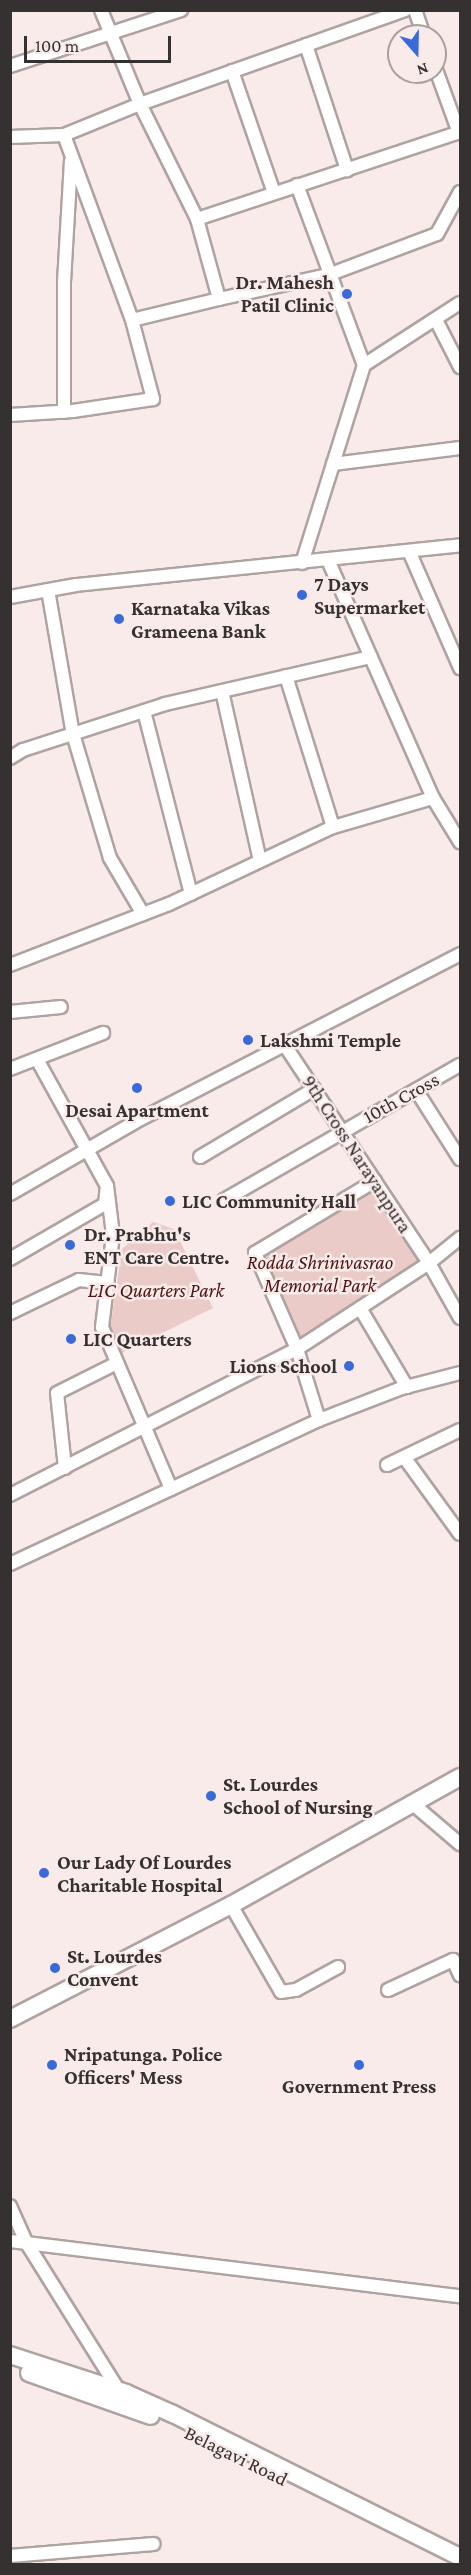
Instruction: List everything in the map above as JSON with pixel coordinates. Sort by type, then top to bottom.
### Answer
[{"type":"main road","points":[[10,2019],[231,1905],[460,1777]]},
{"type":"main road","points":[[10,2355],[119,2391],[324,2487],[460,2557]]},
{"type":"main road","name":"Belagavi Road","points":[[10,2367],[171,2424],[454,2565]]},
{"type":"street","points":[[100,10],[140,104],[197,219],[219,299]]},
{"type":"street","points":[[10,137],[64,135],[140,104],[405,10]]},
{"type":"street","points":[[10,66],[175,11]]},
{"type":"street","points":[[306,45],[348,170]]},
{"type":"street","points":[[232,71],[274,193]]},
{"type":"street","points":[[197,219],[297,184],[348,170],[460,133],[441,84]]},
{"type":"street","points":[[10,416],[64,412],[153,399],[132,320],[64,135]]},
{"type":"street","points":[[64,412],[64,282],[71,154]]},
{"type":"street","points":[[297,184],[328,275],[364,365],[302,563]]},
{"type":"street","points":[[132,320],[328,275],[437,234],[460,192]]},
{"type":"street","points":[[364,365],[460,303]]},
{"type":"street","points":[[436,320],[460,367]]},
{"type":"street","points":[[333,464],[460,448]]},
{"type":"street","points":[[10,597],[48,590],[409,551],[459,548]]},
{"type":"street","points":[[409,551],[460,668]]},
{"type":"street","points":[[328,560],[433,798],[460,842]]},
{"type":"street","points":[[48,590],[73,734],[110,858],[143,914]]},
{"type":"street","points":[[10,758],[144,711],[371,657]]},
{"type":"street","points":[[286,676],[333,827]]},
{"type":"street","points":[[222,691],[260,861]]},
{"type":"street","points":[[144,711],[191,894]]},
{"type":"street","points":[[10,965],[191,894],[333,827],[433,798]]},
{"type":"street","points":[[10,1194],[86,1150],[284,1044],[460,954]]},
{"type":"street","points":[[10,1012],[61,1007]]},
{"type":"street","points":[[10,1069],[103,1033]]},
{"type":"street","name":"9th Cross Narayanpura","points":[[284,1044],[429,1263],[460,1318]]},
{"type":"street","points":[[37,1059],[108,1186],[112,1235],[102,1327],[171,1489]]},
{"type":"street","name":"10th Cross","points":[[224,1200],[460,1065]]},
{"type":"street","points":[[200,1157],[314,1089]]},
{"type":"street","points":[[416,1090],[460,1159]]},
{"type":"street","points":[[320,1420],[297,1349],[255,1253],[375,1181]]},
{"type":"street","points":[[10,1259],[105,1204],[108,1186]]},
{"type":"street","points":[[10,1495],[297,1349],[429,1263],[460,1238]]},
{"type":"street","points":[[10,1313],[79,1280],[107,1283]]},
{"type":"street","points":[[360,1308],[407,1387]]},
{"type":"street","points":[[64,1468],[57,1393],[117,1364]]},
{"type":"street","points":[[10,1564],[320,1420],[407,1387],[460,1373]]},
{"type":"street","points":[[387,1465],[460,1430]]},
{"type":"street","points":[[404,1457],[460,1534]]},
{"type":"street","points":[[414,1804],[460,1844]]},
{"type":"street","points":[[231,1905],[281,1992],[296,1990],[338,1967]]},
{"type":"street","points":[[388,1990],[453,1960],[460,1974]]},
{"type":"street","points":[[10,2206],[26,2242],[119,2391]]},
{"type":"street","points":[[10,2241],[460,2296]]},
{"type":"street","points":[[10,2556],[153,2544]]},
{"type":"green space","name":"Rodda Shrinivasrao Memorial Park","points":[[372,1189],[418,1262],[300,1342],[262,1255]]},
{"type":"green space","name":"LIC Quarters Park","points":[[153,1222],[174,1229],[213,1308],[122,1353],[110,1329],[122,1249]]},
{"type":"place","name":"Dr. Mahesh Patil Clinic","points":[[347,294]]},
{"type":"place","name":"7 Days Supermarket","points":[[302,595]]},
{"type":"place","name":"Karnataka Vikas Grameena Bank","points":[[119,619]]},
{"type":"place","name":"Lakshmi Temple","points":[[248,1040]]},
{"type":"place","name":"Desai Apartment","points":[[137,1088]]},
{"type":"place","name":"LIC Community Hall","points":[[170,1201]]},
{"type":"place","name":"Dr. Prabhu's ENT Care Centre.","points":[[70,1245]]},
{"type":"place","name":"LIC Quarters","points":[[71,1339]]},
{"type":"place","name":"Lions School","points":[[349,1366]]},
{"type":"place","name":"St. Lourdes School of Nursing","points":[[211,1796]]},
{"type":"place","name":"Our Lady Of Lourdes Charitable Hospital","points":[[44,1873]]},
{"type":"place","name":"St. Lourdes Convent","points":[[55,1968]]},
{"type":"place","name":"Nripatunga. Police Officers' Mess","points":[[52,2065]]},
{"type":"place","name":"Government Press","points":[[359,2065]]}]
